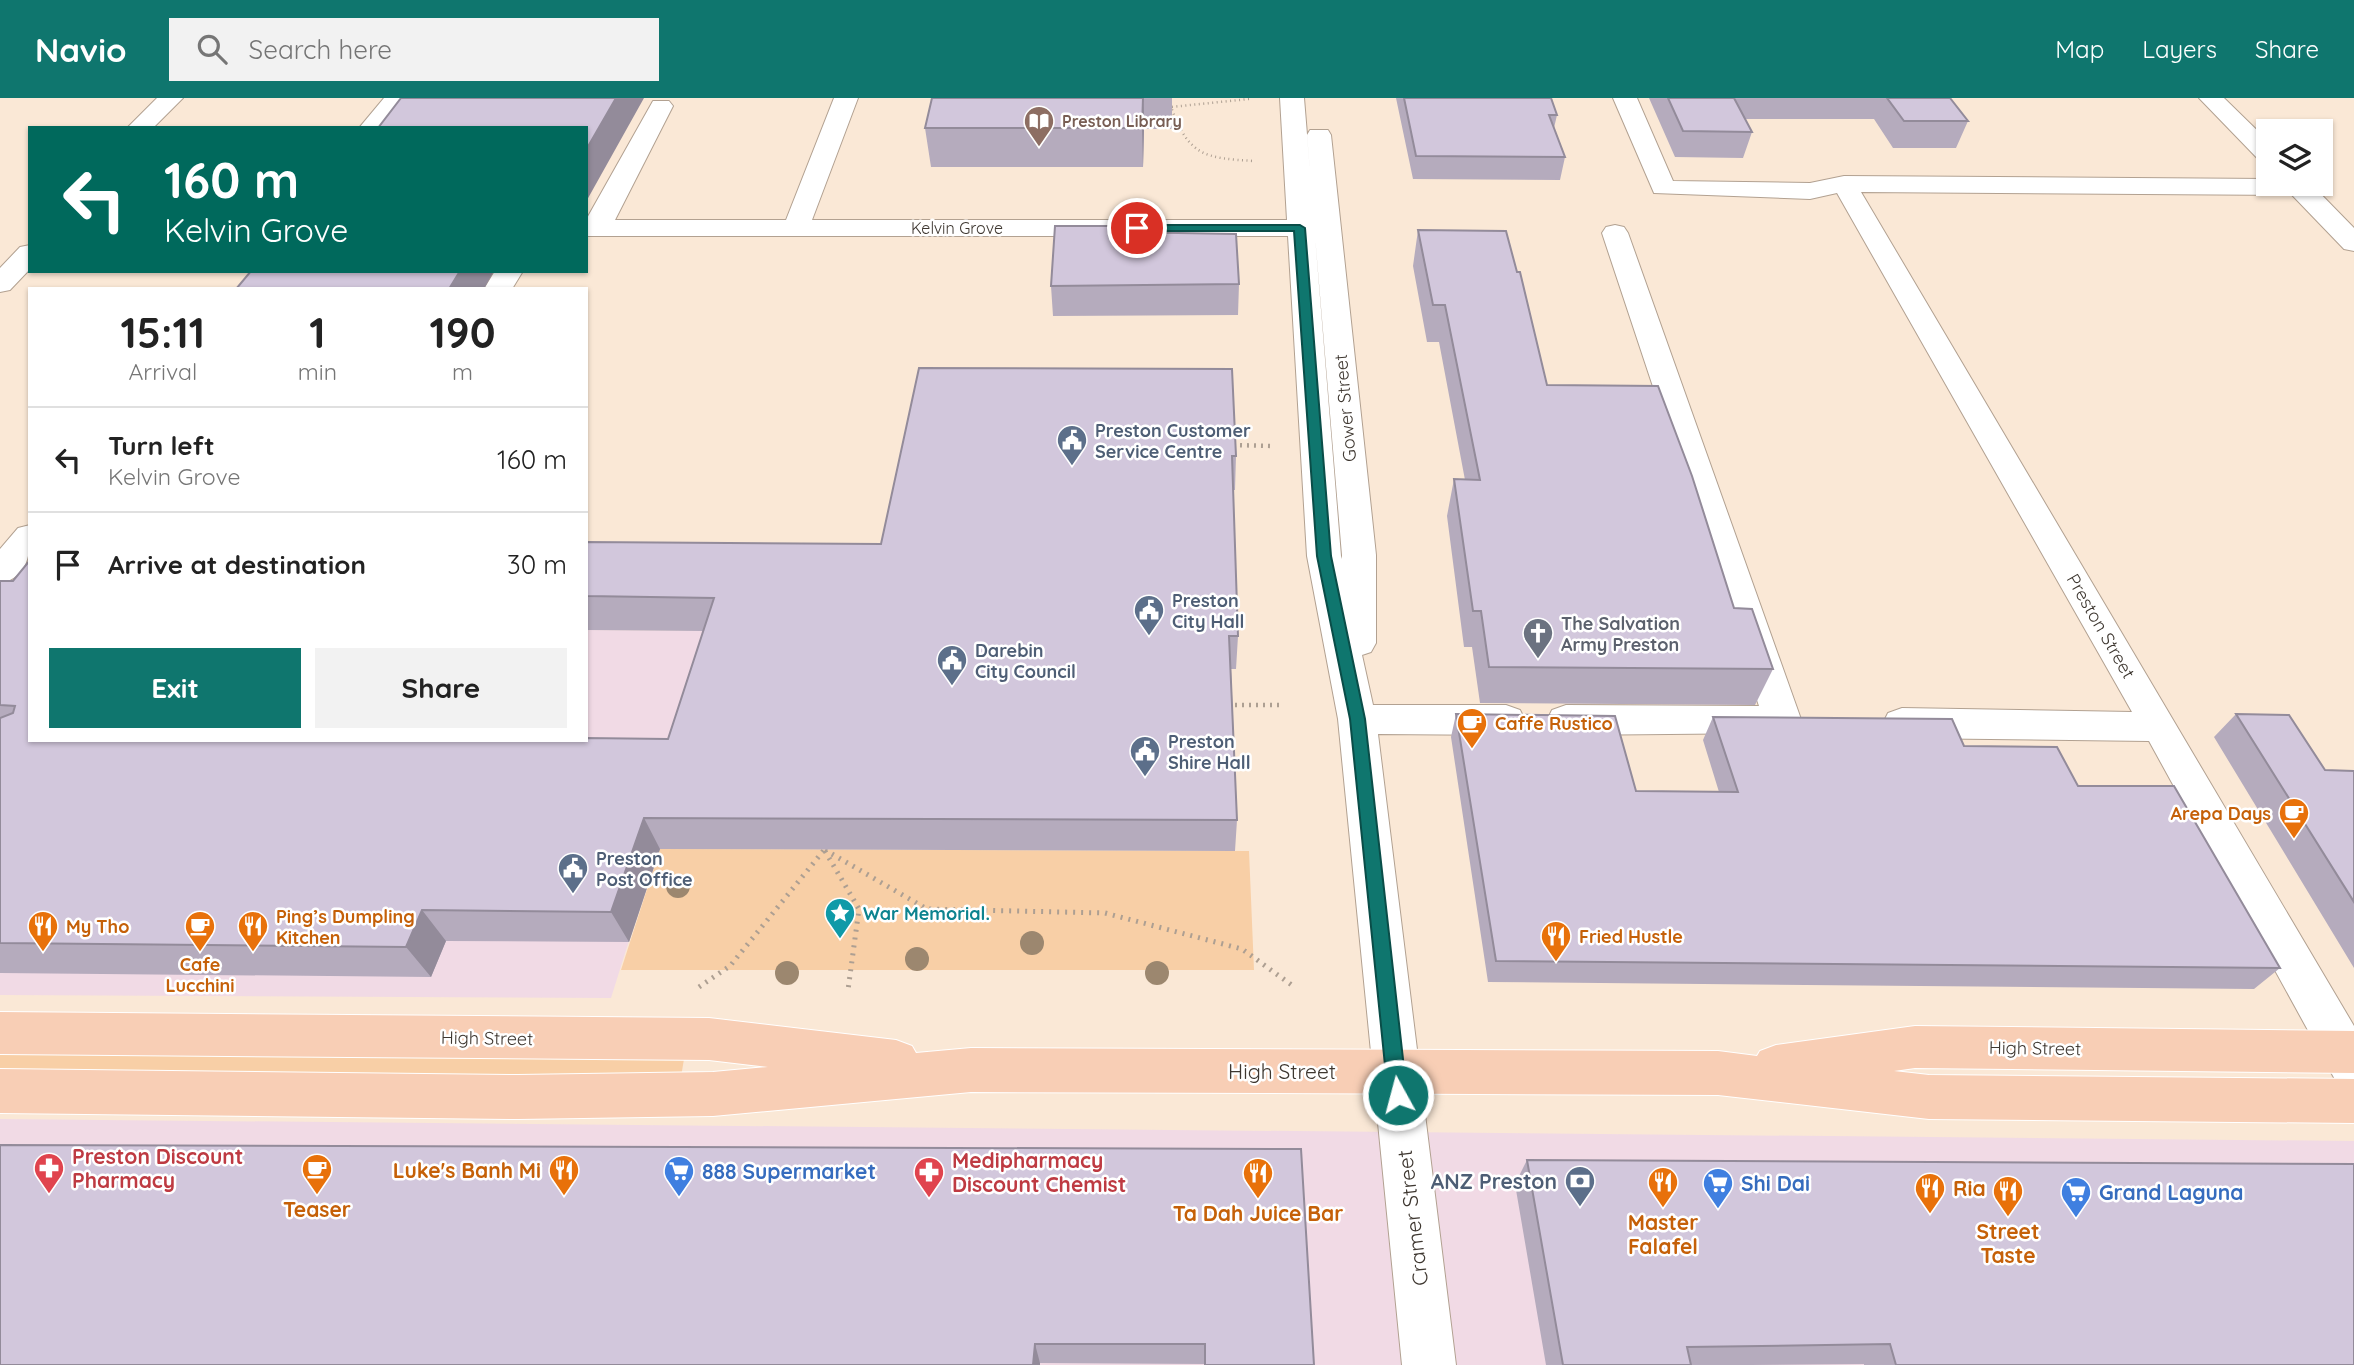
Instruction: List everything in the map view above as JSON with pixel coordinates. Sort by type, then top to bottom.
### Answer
[{"type":"main road","name":"High Street","points":[[0,1033],[709,1039],[971,1070]]},
{"type":"main road","name":"High Street","points":[[1718,1073],[1915,1047],[2351,1058]]},
{"type":"main road","name":"High Street","points":[[0,1091],[518,1097],[713,1094],[971,1070],[1718,1073],[1929,1097],[2354,1101]]},
{"type":"street","points":[[141,126],[171,98]]},
{"type":"street","points":[[373,126],[396,98]]},
{"type":"street","points":[[796,228],[846,98]]},
{"type":"street","name":"Gower Street","points":[[1292,98],[1314,228]]},
{"type":"street","name":"Gower Street","points":[[1316,98],[1314,228],[1324,556],[1357,719],[1395,1072]]},
{"type":"street","points":[[1625,98],[1663,188],[1810,191],[1844,184],[2256,186]]},
{"type":"street","points":[[2211,98],[2256,143]]},
{"type":"street","points":[[592,228],[661,106]]},
{"type":"street","name":"Preston Street","points":[[1844,184],[2351,1058]]},
{"type":"street","points":[[2308,196],[2354,243]]},
{"type":"street","name":"Kelvin Grove","points":[[592,228],[1314,228]]},
{"type":"street","points":[[1615,233],[1783,722]]},
{"type":"street","points":[[0,284],[28,255]]},
{"type":"street","points":[[0,572],[28,539]]},
{"type":"street","points":[[1357,719],[1823,722]]},
{"type":"street","points":[[1864,723],[2160,727]]},
{"type":"street","name":"Cramer Street","points":[[1395,1072],[1429,1365]]},
{"type":"path","points":[[1257,98],[1171,107],[1180,132],[1190,149],[1218,159],[1264,162]]},
{"type":"path","points":[[1233,445],[1273,446]]},
{"type":"path","points":[[1221,704],[1283,705]]},
{"type":"path","points":[[825,850],[927,909],[1104,914],[1242,949],[1293,986]]},
{"type":"path","points":[[825,850],[859,909],[848,990]]},
{"type":"path","points":[[692,992],[730,966],[825,850]]},
{"type":"shaded area","points":[[588,630],[726,631],[611,998],[0,995],[0,738],[28,738],[28,742],[588,742]]},
{"type":"shaded area","points":[[660,849],[1249,851],[1254,970],[621,970]]},
{"type":"shaded area","points":[[0,1049],[684,1059],[681,1077],[0,1071]]},
{"type":"shaded area","points":[[0,1119],[2354,1141],[2354,1365],[0,1365]]},
{"type":"building","points":[[401,98],[616,98],[588,147],[588,126],[380,126]]},
{"type":"building","points":[[932,98],[1143,98],[1142,128],[925,128]]},
{"type":"building","points":[[1404,98],[1551,98],[1557,115],[1549,115],[1565,157],[1416,156]]},
{"type":"building","points":[[1668,98],[1734,98],[1752,132],[1683,131]]},
{"type":"building","points":[[1887,98],[1950,98],[1968,121],[1904,121]]},
{"type":"building","points":[[1055,226],[1120,226],[1120,232],[1236,234],[1239,284],[1051,286]]},
{"type":"building","points":[[1418,230],[1506,231],[1517,272],[1520,272],[1547,385],[1658,386],[1692,476],[1734,608],[1752,609],[1773,669],[1489,667],[1481,611],[1473,611],[1454,479],[1480,480],[1445,305],[1433,305]]},
{"type":"building","points":[[249,273],[459,273],[450,287],[238,287]]},
{"type":"building","points":[[919,368],[1232,369],[1238,636],[1229,636],[1237,820],[644,818],[611,912],[422,910],[406,947],[0,943],[0,718],[13,713],[15,706],[0,705],[0,581],[13,581],[28,562],[28,742],[588,742],[588,738],[668,739],[714,598],[588,596],[588,542],[881,544]]},
{"type":"building","points":[[1456,714],[1615,716],[1636,791],[1738,792],[1713,717],[1952,719],[1964,746],[2057,747],[2078,786],[2174,786],[2280,968],[1496,961]]},
{"type":"building","points":[[2236,714],[2289,715],[2325,770],[2354,771],[2354,902]]},
{"type":"building","points":[[0,1145],[1301,1149],[1314,1365],[1205,1365],[1205,1344],[1035,1344],[1033,1365],[0,1365]]},
{"type":"building","points":[[1527,1160],[2354,1164],[2354,1365],[1896,1365],[1890,1344],[1687,1347],[1691,1365],[1563,1365]]},
{"type":"place","name":"Preston Library","points":[[1039,148]]},
{"type":"place","name":"Preston Customer Service Centre","points":[[1072,467]]},
{"type":"place","name":"Preston City Hall","points":[[1149,637]]},
{"type":"place","name":"The Salvation Army Preston","points":[[1538,660]]},
{"type":"place","name":"Darebin City Council","points":[[952,687]]},
{"type":"place","name":"Caffe Rustico","points":[[1472,750]]},
{"type":"place","name":"Preston Shire Hall","points":[[1145,778]]},
{"type":"place","name":"Arepa Days","points":[[2294,840]]},
{"type":"place","name":"Preston Post Office","points":[[573,895]]},
{"type":"place","name":"War Memorial.","points":[[840,940]]},
{"type":"place","name":"My Tho","points":[[43,953]]},
{"type":"place","name":"Cafe Lucchini","points":[[200,953]]},
{"type":"place","name":"Ping’s Dumpling Kitchen","points":[[253,953]]},
{"type":"place","name":"Fried Hustle","points":[[1556,963]]},
{"type":"place","name":"Preston Discount Pharmacy","points":[[49,1195]]},
{"type":"place","name":"Teaser","points":[[317,1196]]},
{"type":"place","name":"Luke's Banh Mi","points":[[564,1197]]},
{"type":"place","name":"888 Supermarket","points":[[679,1198]]},
{"type":"place","name":"Medipharmacy Discount Chemist","points":[[929,1199]]},
{"type":"place","name":"Ta Dah Juice Bar","points":[[1258,1200]]},
{"type":"place","name":"ANZ Preston","points":[[1580,1208]]},
{"type":"place","name":"Master Falafel","points":[[1663,1209]]},
{"type":"place","name":"Shi Dai","points":[[1718,1210]]},
{"type":"place","name":"Ria","points":[[1930,1215]]},
{"type":"place","name":"Street Taste","points":[[2008,1218]]},
{"type":"place","name":"Grand Laguna","points":[[2076,1219]]},
{"type":"route","points":[[1137,228],[1300,228],[1324,556],[1357,719],[1398,1095]]}]
